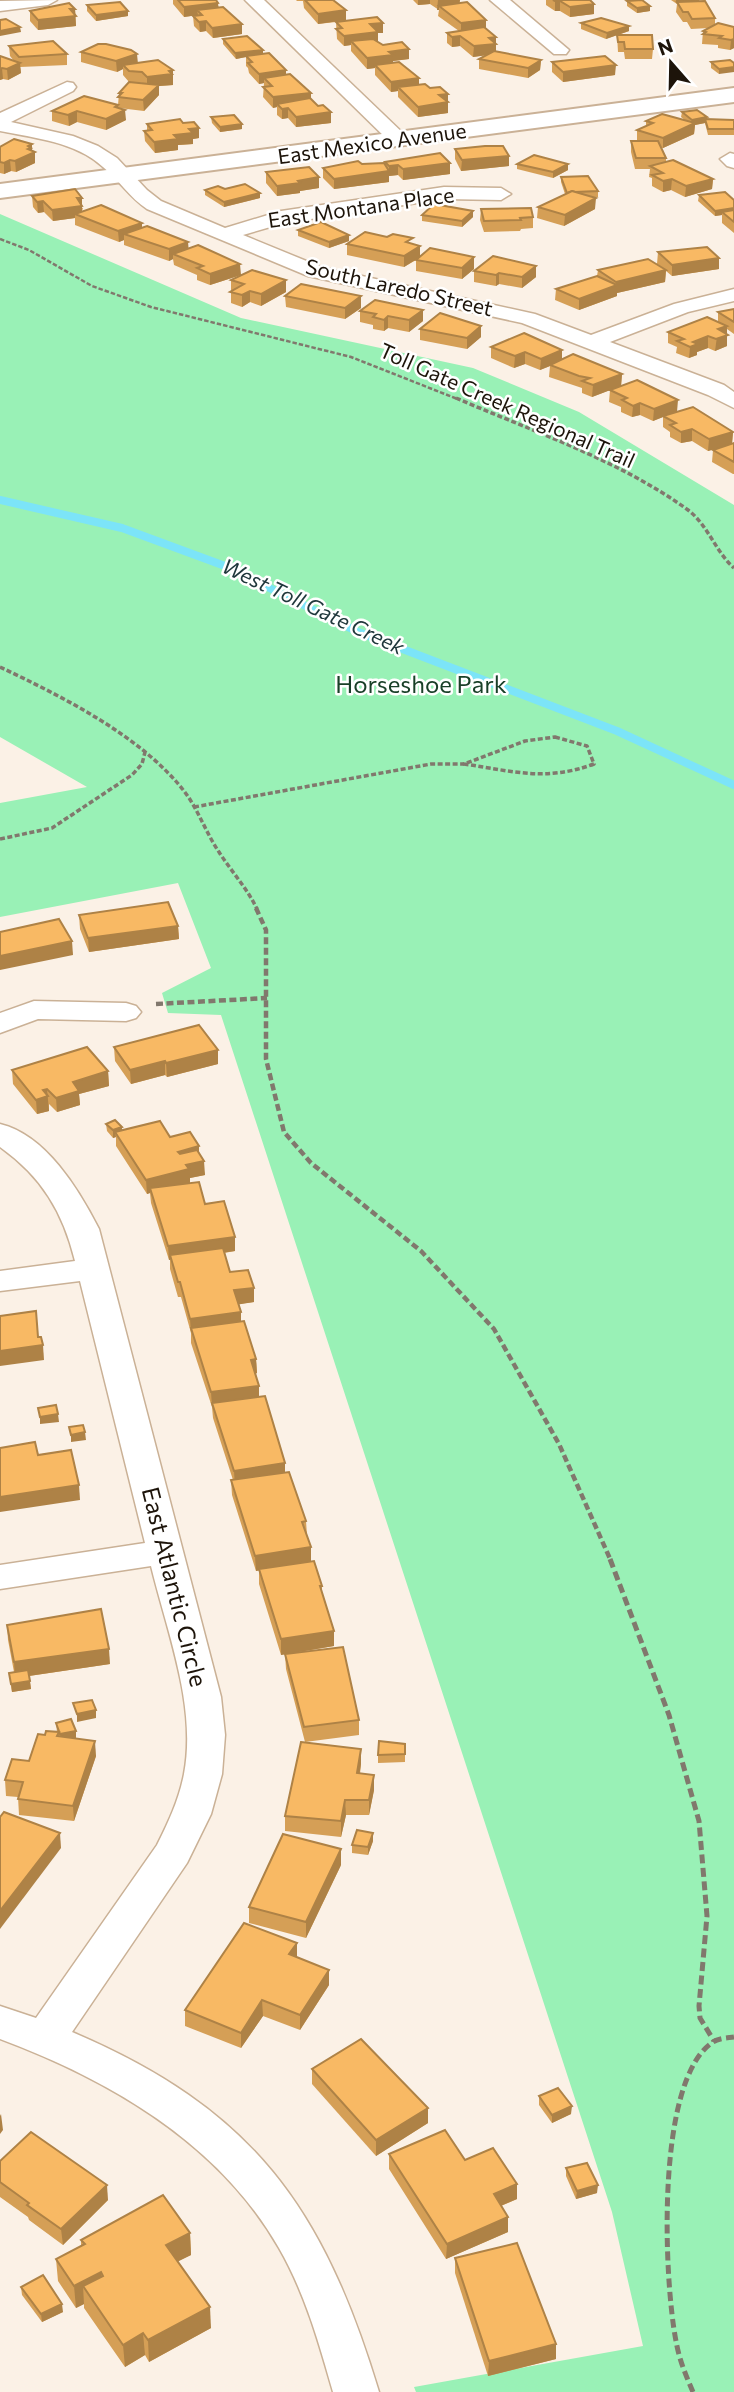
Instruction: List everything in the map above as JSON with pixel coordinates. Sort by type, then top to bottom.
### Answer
[{"type":"street","points":[[0,6],[48,0]]},
{"type":"street","points":[[254,0],[399,140]]},
{"type":"street","points":[[499,0],[560,50]]},
{"type":"street","name":"South Laredo Street","points":[[0,122],[68,87]]},
{"type":"street","name":"East Mexico Avenue","points":[[3,192],[734,95]]},
{"type":"street","name":"South Laredo Street","points":[[0,122],[78,144],[104,157],[139,195],[153,205],[328,276],[528,318],[594,341],[716,390],[734,401]]},
{"type":"street","name":"East Montana Place","points":[[222,234],[281,217],[444,193],[501,194]]},
{"type":"street","points":[[594,341],[661,314],[734,295]]},
{"type":"street","points":[[0,1024],[34,1010],[126,1012]]},
{"type":"street","name":"East Atlantic Circle","points":[[0,1133],[43,1166],[67,1196],[83,1229],[202,1697],[206,1735],[203,1774],[192,1814],[173,1853],[46,2037]]},
{"type":"street","points":[[0,1281],[94,1269]]},
{"type":"street","points":[[0,1577],[165,1552]]},
{"type":"street","points":[[0,2021],[46,2037],[107,2065],[160,2097],[233,2156],[282,2215],[310,2263],[327,2303],[356,2392]]},
{"type":"path","name":"Toll Gate Creek Regional Trail","points":[[0,239],[29,250],[92,286],[115,295],[151,307],[351,357],[410,378],[577,450],[643,483],[689,511],[702,524],[720,556],[734,568]]},
{"type":"path","points":[[0,667],[51,691],[145,752],[185,792],[218,851],[262,914],[267,930],[266,1059],[284,1132],[311,1163],[440,1269],[494,1329],[559,1444],[597,1526],[633,1615],[668,1715],[699,1822],[707,1916],[699,2006],[700,2018],[714,2041]]},
{"type":"path","points":[[194,807],[431,764],[464,764],[540,778],[574,773],[594,764],[587,746],[569,737],[536,736],[464,764]]},
{"type":"path","points":[[0,839],[52,828],[132,775],[142,764],[145,752]]},
{"type":"path","points":[[126,1012],[152,1004],[267,998]]},
{"type":"path","points":[[691,2392],[675,2337],[666,2223],[670,2163],[678,2110],[690,2072],[701,2054],[714,2041],[734,2038]]},
{"type":"green space","name":"Horseshoe Park","points":[[0,214],[241,318],[473,368],[579,412],[734,505],[734,2392],[416,2392],[414,2387],[643,2346],[612,2212],[221,1015],[168,1013],[162,993],[211,968],[178,883],[0,917],[0,803],[87,787],[0,737]]},
{"type":"building","points":[[178,0],[216,0],[218,3],[184,7]]},
{"type":"building","points":[[305,0],[333,0],[346,10],[318,14]]},
{"type":"building","points":[[553,0],[590,0],[594,4],[570,7]]},
{"type":"building","points":[[642,0],[650,6],[637,8],[627,1]]},
{"type":"building","points":[[705,1],[715,18],[692,19],[688,12],[683,12],[677,2]]},
{"type":"building","points":[[120,2],[128,11],[96,15],[87,5]]},
{"type":"building","points":[[467,2],[486,20],[461,23],[439,6]]},
{"type":"building","points":[[69,3],[75,9],[70,9],[76,16],[38,20],[30,11]]},
{"type":"building","points":[[223,7],[242,24],[212,28],[206,21],[199,22],[193,16],[202,15],[197,10]]},
{"type":"building","points":[[377,17],[383,23],[370,24],[378,32],[344,36],[336,29],[342,28],[336,22]]},
{"type":"building","points":[[601,18],[629,26],[607,33],[581,23]]},
{"type":"building","points":[[6,19],[20,27],[0,31],[0,20]]},
{"type":"building","points":[[718,23],[734,27],[734,39],[703,34],[706,32],[703,31]]},
{"type":"building","points":[[484,27],[496,37],[489,38],[496,44],[474,46],[460,36],[452,37],[447,33]]},
{"type":"building","points":[[617,35],[652,35],[653,49],[625,49],[624,42],[618,42]]},
{"type":"building","points":[[247,36],[263,50],[235,53],[223,39]]},
{"type":"building","points":[[373,39],[383,45],[402,42],[409,49],[389,52],[393,55],[367,58],[351,41]]},
{"type":"building","points":[[53,41],[67,54],[19,57],[9,46]]},
{"type":"building","points":[[98,44],[131,50],[137,54],[116,61],[81,52]]},
{"type":"building","points":[[494,51],[541,60],[528,68],[479,59]]},
{"type":"building","points":[[269,53],[286,70],[259,74],[248,63],[252,62],[246,56]]},
{"type":"building","points":[[0,56],[20,63],[0,70]]},
{"type":"building","points":[[605,56],[616,65],[563,72],[552,62]]},
{"type":"building","points":[[158,60],[173,70],[169,71],[172,74],[147,77],[142,72],[129,71],[123,65]]},
{"type":"building","points":[[730,60],[734,67],[719,69],[711,62]]},
{"type":"building","points":[[399,62],[419,78],[391,82],[375,65]]},
{"type":"building","points":[[290,74],[311,93],[273,97],[263,87],[272,86],[264,78]]},
{"type":"building","points":[[129,82],[159,85],[143,100],[118,97]]},
{"type":"building","points":[[425,84],[430,88],[440,87],[448,94],[439,95],[448,102],[418,107],[398,87]]},
{"type":"building","points":[[84,96],[118,105],[115,107],[125,110],[106,119],[77,111],[68,115],[52,111]]},
{"type":"building","points":[[310,98],[318,106],[323,105],[331,112],[296,117],[288,108],[282,109],[277,104]]},
{"type":"building","points":[[697,110],[707,117],[692,120],[682,112]]},
{"type":"building","points":[[662,114],[695,123],[663,138],[637,130],[653,123],[646,121]]},
{"type":"building","points":[[234,115],[242,124],[220,127],[211,117]]},
{"type":"building","points":[[180,119],[183,123],[194,122],[199,128],[189,129],[193,133],[174,135],[178,139],[154,142],[144,131],[152,130],[147,124]]},
{"type":"building","points":[[705,119],[734,120],[734,129],[708,129]]},
{"type":"building","points":[[14,139],[32,144],[28,149],[35,152],[15,161],[0,162],[0,147]]},
{"type":"building","points":[[631,141],[658,141],[666,158],[636,158]]},
{"type":"building","points":[[503,146],[509,156],[462,160],[455,149]]},
{"type":"building","points":[[440,153],[450,163],[403,169],[398,165],[389,166],[385,162]]},
{"type":"building","points":[[534,155],[568,164],[553,172],[517,164]]},
{"type":"building","points":[[673,160],[713,179],[686,186],[672,179],[663,181],[652,175],[663,173],[650,166]]},
{"type":"building","points":[[358,161],[362,164],[384,163],[389,171],[334,179],[323,168]]},
{"type":"building","points":[[309,167],[319,177],[277,186],[266,172]]},
{"type":"building","points":[[588,176],[598,191],[567,193],[561,177]]},
{"type":"building","points":[[245,184],[260,193],[224,202],[205,190],[218,186],[225,189]]},
{"type":"building","points":[[75,189],[82,198],[77,198],[82,206],[52,210],[43,201],[37,202],[32,196]]},
{"type":"building","points":[[572,191],[596,198],[565,215],[538,207]]},
{"type":"building","points":[[725,192],[734,200],[734,208],[715,211],[699,195]]},
{"type":"building","points":[[434,204],[473,211],[462,221],[422,215]]},
{"type":"building","points":[[101,205],[142,223],[118,231],[75,214]]},
{"type":"building","points":[[531,208],[533,217],[484,221],[481,209]]},
{"type":"building","points":[[734,210],[734,222],[722,212]]},
{"type":"building","points":[[321,222],[349,235],[329,242],[298,230]]},
{"type":"building","points":[[147,226],[188,242],[169,249],[124,234]]},
{"type":"building","points":[[365,232],[387,237],[393,234],[413,238],[406,242],[420,246],[404,256],[347,244]]},
{"type":"building","points":[[198,245],[240,264],[210,274],[197,268],[203,266],[173,254]]},
{"type":"building","points":[[707,247],[719,258],[672,265],[658,252]]},
{"type":"building","points":[[430,248],[474,257],[462,268],[416,260]]},
{"type":"building","points":[[493,256],[536,266],[522,277],[474,271]]},
{"type":"building","points":[[648,259],[666,270],[616,282],[598,270]]},
{"type":"building","points":[[252,270],[286,280],[261,294],[250,291],[242,295],[230,292],[244,284],[231,280]]},
{"type":"building","points":[[597,276],[617,285],[579,299],[556,289]]},
{"type":"building","points":[[301,284],[361,296],[345,308],[285,296]]},
{"type":"building","points":[[375,300],[423,310],[409,320],[388,316],[384,320],[373,317],[376,314],[360,311]]},
{"type":"building","points":[[734,309],[734,322],[718,312]]},
{"type":"building","points":[[440,313],[481,326],[467,338],[420,329]]},
{"type":"building","points":[[707,317],[727,326],[718,329],[728,335],[716,339],[708,336],[693,342],[698,344],[690,347],[677,341],[684,339],[668,332]]},
{"type":"building","points":[[524,333],[562,350],[541,359],[525,352],[515,356],[491,347]]},
{"type":"building","points":[[573,354],[622,374],[593,385],[582,381],[590,378],[550,365]]},
{"type":"building","points":[[637,380],[678,400],[654,409],[640,403],[633,406],[622,400],[627,398],[610,390]]},
{"type":"building","points":[[693,407],[733,432],[709,439],[692,429],[681,432],[670,425],[676,423],[663,416]]},
{"type":"building","points":[[734,443],[734,462],[713,450]]},
{"type":"building","points":[[168,902],[178,926],[88,938],[79,915]]},
{"type":"building","points":[[59,919],[72,941],[0,956],[0,932]]},
{"type":"building","points":[[199,1025],[218,1050],[130,1070],[114,1047]]},
{"type":"building","points":[[87,1047],[108,1071],[73,1082],[79,1091],[56,1098],[47,1089],[43,1090],[48,1096],[36,1100],[12,1070]]},
{"type":"building","points":[[115,1120],[122,1127],[113,1130],[106,1124]]},
{"type":"building","points":[[160,1121],[170,1137],[190,1132],[199,1146],[178,1152],[180,1154],[197,1150],[204,1161],[186,1165],[189,1169],[146,1180],[115,1132]]},
{"type":"building","points":[[199,1182],[205,1204],[224,1201],[235,1237],[168,1246],[150,1188]]},
{"type":"building","points":[[223,1248],[230,1272],[248,1270],[254,1288],[234,1290],[241,1312],[190,1319],[170,1255]]},
{"type":"building","points":[[36,1311],[38,1337],[41,1337],[43,1345],[0,1351],[0,1316]]},
{"type":"building","points":[[244,1321],[256,1359],[251,1360],[259,1386],[211,1392],[191,1328]]},
{"type":"building","points":[[265,1396],[285,1463],[234,1471],[212,1403]]},
{"type":"building","points":[[56,1405],[58,1414],[40,1417],[38,1408]]},
{"type":"building","points":[[83,1425],[85,1432],[71,1435],[69,1427]]},
{"type":"building","points":[[35,1442],[38,1455],[71,1450],[79,1485],[0,1497],[0,1448]]},
{"type":"building","points":[[289,1472],[306,1521],[302,1522],[311,1547],[255,1556],[231,1480]]},
{"type":"building","points":[[314,1561],[334,1631],[281,1639],[259,1569]]},
{"type":"building","points":[[101,1609],[109,1649],[14,1662],[7,1625]]},
{"type":"building","points":[[343,1647],[359,1720],[304,1727],[285,1654]]},
{"type":"building","points":[[28,1670],[30,1681],[11,1684],[9,1673]]},
{"type":"building","points":[[92,1700],[96,1710],[77,1714],[73,1703]]},
{"type":"building","points":[[71,1719],[76,1731],[60,1734],[56,1723]]},
{"type":"building","points":[[46,1731],[59,1732],[57,1736],[95,1741],[73,1806],[18,1799],[23,1782],[5,1780],[12,1759],[29,1761],[38,1734],[45,1735]]},
{"type":"building","points":[[379,1741],[405,1744],[405,1754],[378,1755]]},
{"type":"building","points":[[301,1742],[361,1749],[357,1773],[374,1775],[369,1800],[345,1800],[341,1821],[285,1816]]},
{"type":"building","points":[[4,1812],[60,1833],[0,1911],[0,1817]]},
{"type":"building","points":[[357,1830],[373,1833],[368,1847],[352,1845]]},
{"type":"building","points":[[283,1834],[341,1849],[306,1922],[249,1907]]},
{"type":"building","points":[[244,1923],[297,1943],[289,1954],[329,1970],[300,2015],[262,2000],[241,2033],[185,2010]]},
{"type":"building","points":[[361,2039],[428,2108],[376,2140],[312,2069]]},
{"type":"building","points":[[558,2088],[572,2106],[552,2115],[539,2096]]},
{"type":"building","points":[[445,2130],[465,2160],[493,2148],[517,2184],[494,2194],[508,2217],[447,2244],[389,2154]]},
{"type":"building","points":[[31,2132],[107,2185],[61,2229],[0,2182],[0,2161]]},
{"type":"building","points":[[587,2163],[598,2185],[577,2191],[566,2168]]},
{"type":"building","points":[[163,2195],[190,2233],[166,2245],[210,2307],[148,2340],[143,2333],[123,2345],[83,2286],[103,2276],[101,2272],[74,2286],[56,2259],[85,2244],[81,2240]]},
{"type":"building","points":[[517,2243],[556,2344],[489,2361],[455,2258]]},
{"type":"building","points":[[43,2275],[62,2304],[41,2314],[21,2287]]},
{"type":"waterway","name":"West Toll Gate Creek","points":[[0,500],[122,528],[225,566],[358,632],[617,731],[734,785]]}]
